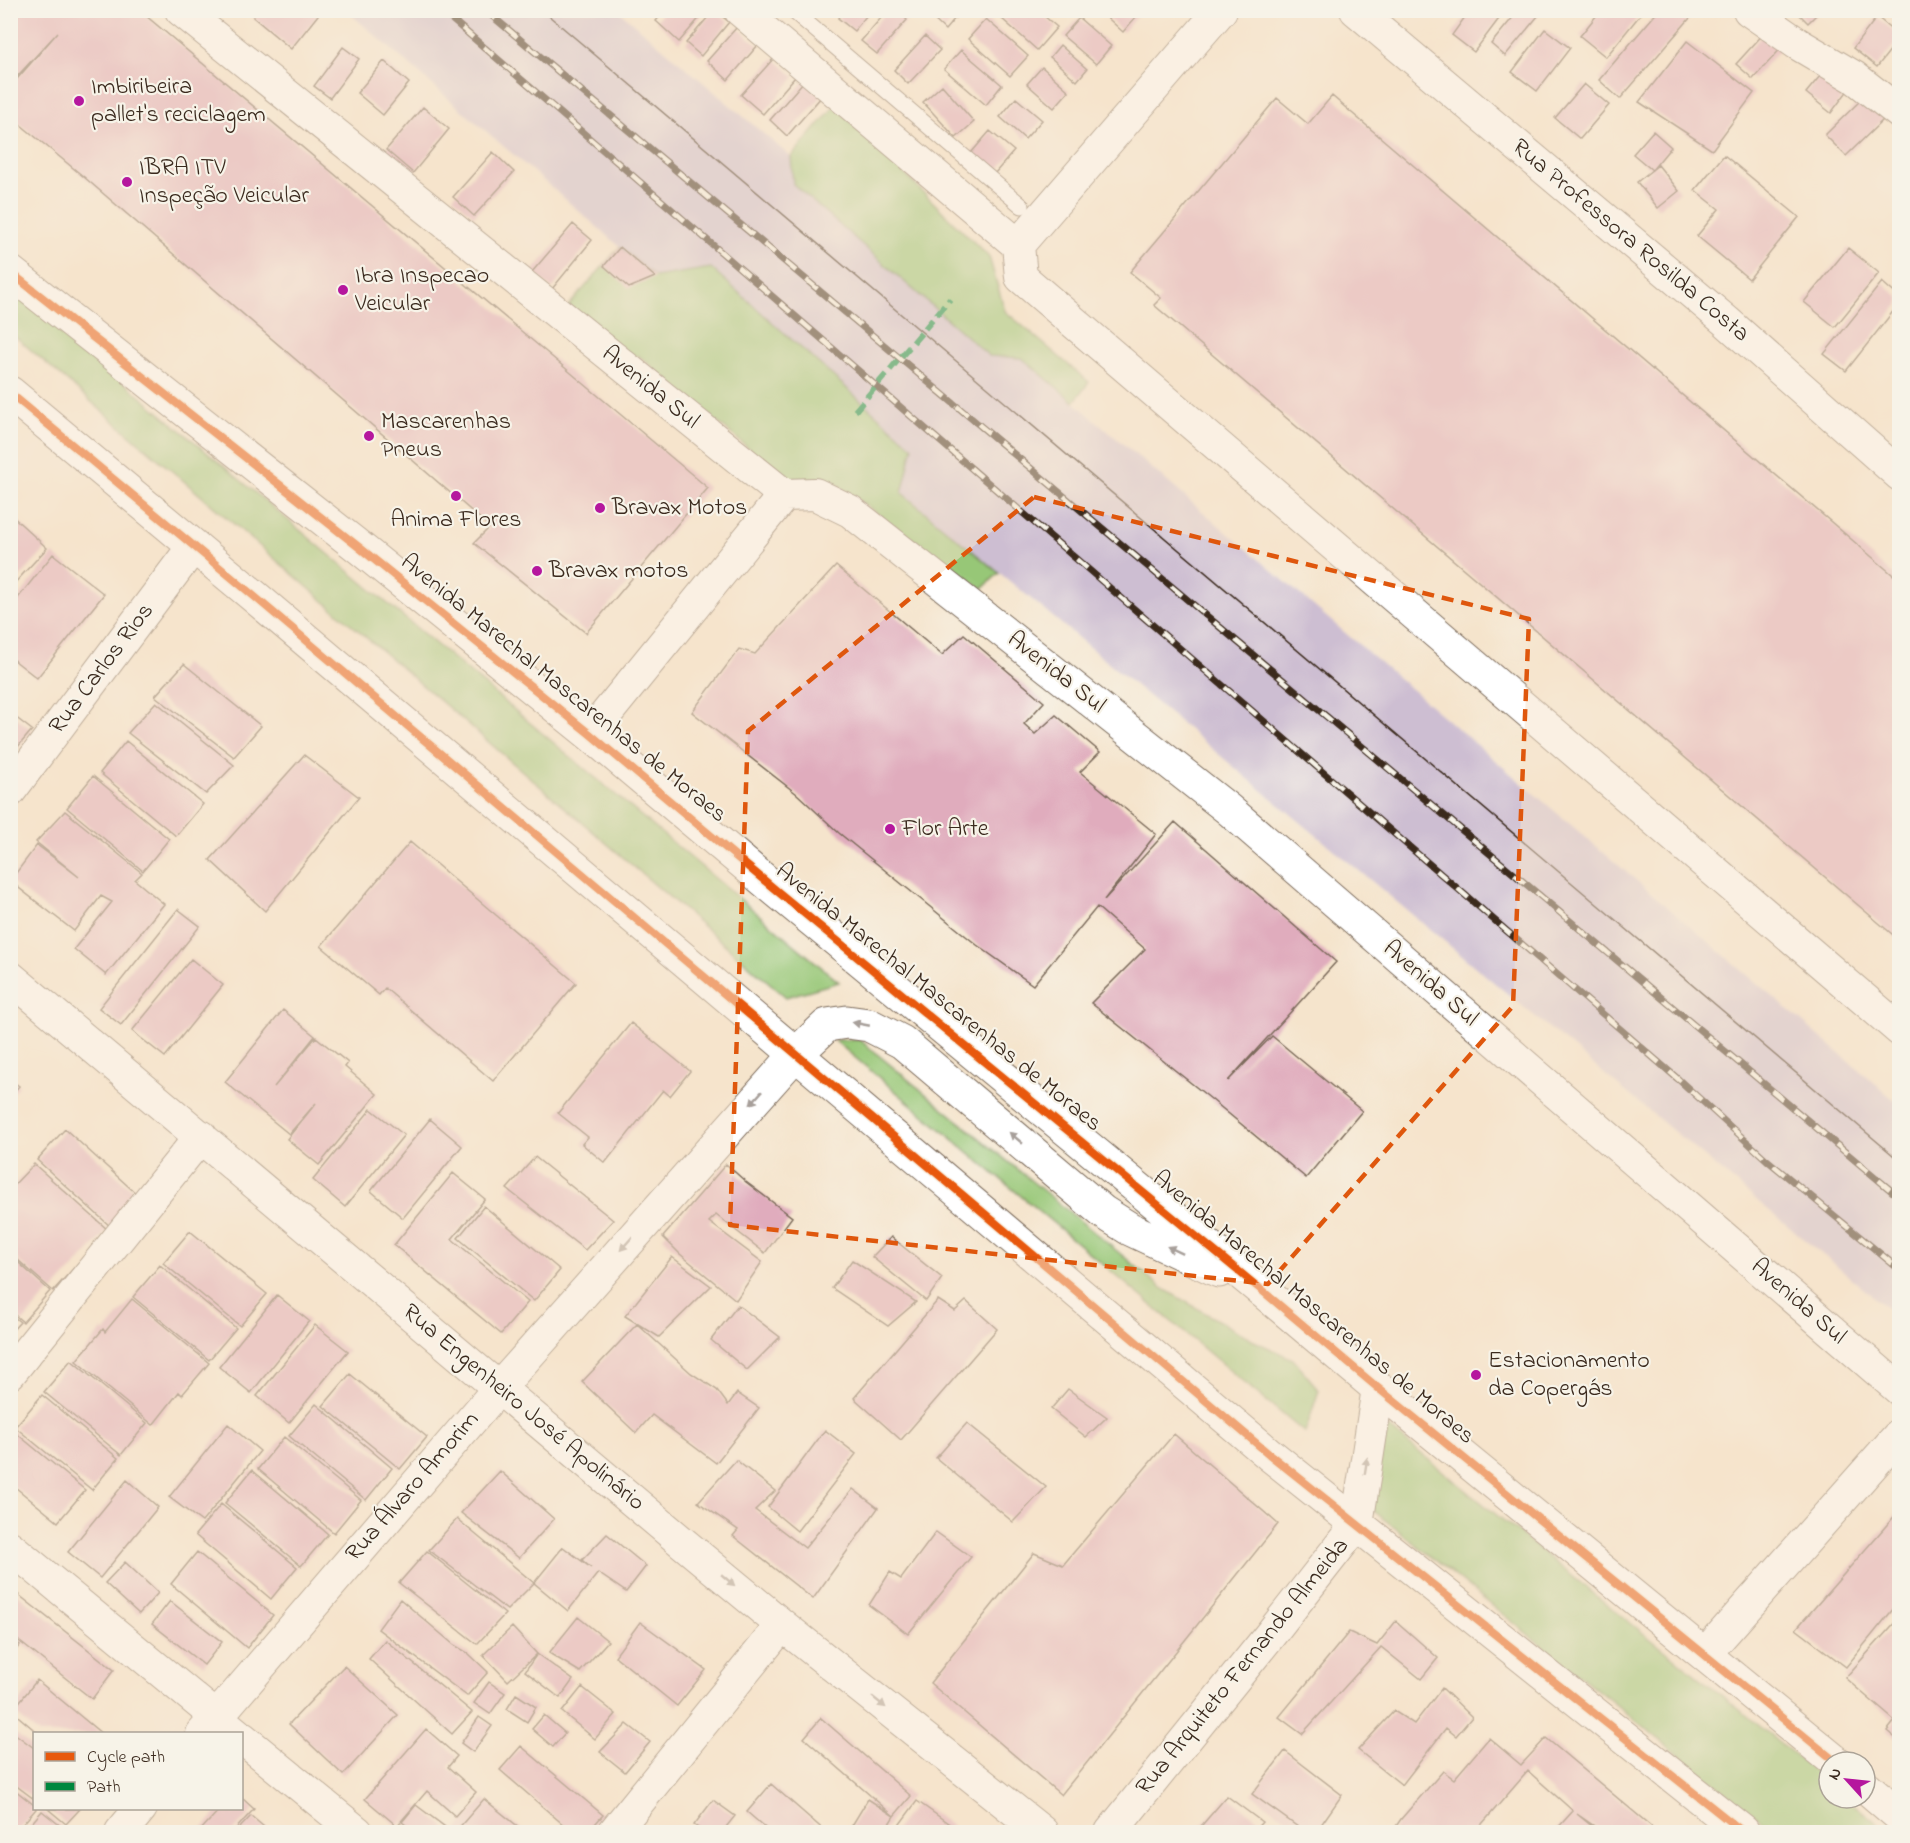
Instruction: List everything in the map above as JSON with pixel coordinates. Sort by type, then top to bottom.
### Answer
[{"type":"highway","name":"Avenida Marechal Mascarenhas de Moraes","points":[[10,272],[360,548],[590,734],[1378,1388],[1821,1750]]},
{"type":"highway","points":[[10,393],[1269,1454],[1743,1833]]},
{"type":"highway","points":[[795,1055],[827,1025],[847,1022],[869,1025],[902,1042],[1103,1212],[1130,1229],[1265,1293]]},
{"type":"highway","points":[[1877,1797],[1899,1816]]},
{"type":"street","name":"Avenida Sul","points":[[181,10],[784,495],[815,494],[850,511],[1219,802],[1899,1390]]},
{"type":"street","points":[[740,10],[1018,245]]},
{"type":"street","points":[[1221,10],[1018,245],[1020,277],[1899,1030]]},
{"type":"street","name":"Rua Professora Rosilda Costa","points":[[1356,10],[1727,322],[1899,475]]},
{"type":"street","points":[[1749,10],[1798,44],[1854,77],[1899,113]]},
{"type":"street","points":[[590,734],[784,495]]},
{"type":"street","name":"Rua Carlos Rios","points":[[10,791],[193,547]]},
{"type":"street","name":"Rua Engenheiro José Apolinário","points":[[10,977],[782,1625],[1042,1833]]},
{"type":"street","name":"Rua Álvaro Amorim","points":[[218,1728],[499,1388],[795,1055]]},
{"type":"street","points":[[10,1373],[201,1136]]},
{"type":"street","name":"Rua Arquiteto Fernando Almeida","points":[[1111,1833],[1357,1524],[1378,1388]]},
{"type":"street","points":[[1705,1654],[1899,1434]]},
{"type":"street","points":[[10,1547],[218,1728]]},
{"type":"street","points":[[614,1833],[782,1625]]},
{"type":"street","points":[[243,1738],[357,1833]]},
{"type":"street","points":[[121,1833],[140,1810]]},
{"type":"lane","points":[[792,10],[1022,206]]},
{"type":"highlighted area","points":[[1034,497],[1529,619],[1513,1006],[1268,1284],[730,1225],[748,731]]},
{"type":"shaded area","points":[[347,11],[619,11],[791,157],[793,184],[989,356],[1022,358],[1899,1104],[1899,1318],[902,492],[913,447],[655,277]]},
{"type":"green space","points":[[835,106],[989,257],[1005,311],[1089,382],[1074,402],[1022,358],[989,356],[793,184],[791,157]]},
{"type":"green space","points":[[620,247],[655,277],[711,268],[913,447],[902,493],[999,573],[982,589],[836,484],[826,481],[790,479],[780,475],[639,356],[621,358],[564,311]]},
{"type":"green space","points":[[10,287],[839,982],[786,997],[11,333]]},
{"type":"green space","points":[[834,1040],[860,1040],[1162,1288],[1252,1340],[1293,1359],[1319,1390],[1305,1433]]},
{"type":"green space","points":[[1387,1426],[1817,1773],[1817,1810],[1861,1810],[1888,1832],[1775,1832],[1370,1508]]},
{"type":"building","name":"Ibra Inspecao Veicular","points":[[10,10],[139,10],[708,488],[586,633],[474,543],[490,527],[10,116],[10,87],[58,32],[10,84]]},
{"type":"building","points":[[258,10],[322,10],[291,49],[253,17]]},
{"type":"building","points":[[665,10],[696,10],[702,15],[679,42],[656,21]]},
{"type":"building","points":[[714,10],[729,22],[701,56],[686,43]]},
{"type":"building","points":[[844,10],[871,10],[854,31],[838,18]]},
{"type":"building","points":[[888,10],[898,10],[907,20],[877,54],[861,41]]},
{"type":"building","points":[[935,10],[962,10],[945,30],[930,16]]},
{"type":"building","points":[[992,10],[1037,10],[1057,27],[1037,50]]},
{"type":"building","points":[[1099,10],[1142,10],[1123,32]]},
{"type":"building","points":[[1470,10],[1494,10],[1501,16],[1474,52],[1452,35]]},
{"type":"building","points":[[1519,10],[1543,10],[1505,56],[1491,44]]},
{"type":"building","points":[[1601,10],[1644,10],[1606,57],[1580,36]]},
{"type":"building","points":[[1659,10],[1697,10],[1620,99],[1599,80]]},
{"type":"building","points":[[1795,10],[1821,10],[1808,23]]},
{"type":"building","points":[[1877,17],[1899,35],[1899,39],[1877,67],[1853,48]]},
{"type":"building","points":[[1079,18],[1111,46],[1096,64],[1063,36]]},
{"type":"building","points":[[986,19],[1028,56],[1010,76],[968,39]]},
{"type":"building","points":[[737,27],[758,45],[728,80],[707,61]]},
{"type":"building","points":[[1545,29],[1570,48],[1537,91],[1512,72]]},
{"type":"building","points":[[1767,30],[1784,45],[1753,79],[1736,64]]},
{"type":"building","points":[[925,36],[940,50],[908,84],[894,70]]},
{"type":"building","points":[[1687,41],[1754,93],[1712,150],[1639,102]]},
{"type":"building","points":[[1060,45],[1087,69],[1077,81],[1050,57]]},
{"type":"building","points":[[343,47],[359,59],[330,98],[314,86]]},
{"type":"building","points":[[961,50],[1002,85],[986,105],[944,69]]},
{"type":"building","points":[[774,58],[795,77],[763,114],[741,95]]},
{"type":"building","points":[[384,61],[409,83],[383,115],[357,93]]},
{"type":"building","points":[[1042,67],[1069,91],[1054,108],[1027,84]]},
{"type":"building","points":[[1825,70],[1849,89],[1831,113],[1806,93]]},
{"type":"building","points":[[804,81],[822,96],[787,136],[770,120]]},
{"type":"building","points":[[1584,84],[1609,105],[1580,139],[1555,118]]},
{"type":"building","points":[[942,85],[974,122],[956,138],[923,102]]},
{"type":"building","points":[[1332,96],[1899,580],[1899,940],[1154,305],[1161,298],[1130,272],[1277,98],[1308,124]]},
{"type":"building","points":[[1016,98],[1042,120],[1025,139],[1000,117]]},
{"type":"building","points":[[1863,98],[1884,119],[1846,156],[1825,135]]},
{"type":"building","points":[[423,107],[449,129],[413,173],[386,150]]},
{"type":"building","points":[[990,131],[1014,151],[995,173],[971,153]]},
{"type":"building","points":[[1653,131],[1671,147],[1652,170],[1633,154]]},
{"type":"building","points":[[493,152],[514,172],[474,216],[453,197]]},
{"type":"building","points":[[1724,155],[1799,217],[1749,279],[1697,236],[1719,209],[1695,190]]},
{"type":"building","points":[[1658,165],[1679,191],[1658,208],[1637,182]]},
{"type":"building","points":[[573,224],[592,240],[552,289],[532,272]]},
{"type":"building","points":[[620,247],[655,277],[629,288],[604,266]]},
{"type":"building","points":[[1848,248],[1879,273],[1835,327],[1804,302]]},
{"type":"building","points":[[1882,282],[1899,297],[1899,304],[1846,371],[1824,354]]},
{"type":"building","points":[[10,514],[47,548],[10,588]]},
{"type":"building","points":[[53,554],[104,594],[37,678],[10,657],[10,608]]},
{"type":"building","points":[[836,566],[942,655],[964,634],[1044,702],[1024,724],[1035,734],[1056,715],[1100,752],[1080,772],[1156,834],[1104,900],[1175,822],[1336,962],[1228,1081],[1272,1036],[1362,1111],[1306,1178],[1091,1003],[1145,949],[1097,907],[1033,985],[977,945],[839,833],[797,794],[692,712],[739,649],[755,654]]},
{"type":"building","points":[[184,664],[261,726],[234,757],[155,696]]},
{"type":"building","points":[[156,702],[234,765],[206,794],[128,733]]},
{"type":"building","points":[[10,713],[32,730],[10,756]]},
{"type":"building","points":[[126,741],[203,804],[176,836],[100,773]]},
{"type":"building","points":[[304,755],[359,797],[265,911],[210,860]]},
{"type":"building","points":[[93,776],[169,839],[143,871],[67,808]]},
{"type":"building","points":[[65,811],[142,873],[135,880],[164,904],[106,975],[74,949],[112,902],[101,896],[74,931],[10,881],[37,845],[79,877],[36,842]]},
{"type":"building","points":[[410,842],[576,983],[493,1081],[385,988],[379,995],[321,946]]},
{"type":"building","points":[[178,909],[200,926],[121,1025],[99,1008]]},
{"type":"building","points":[[191,959],[223,985],[165,1057],[132,1031]]},
{"type":"building","points":[[283,1010],[315,1036],[274,1087],[316,1037],[348,1063],[345,1067],[377,1094],[319,1165],[287,1139],[316,1103],[289,1134],[225,1082]]},
{"type":"building","points":[[631,1023],[690,1071],[670,1096],[663,1090],[605,1163],[582,1144],[588,1137],[558,1113]]},
{"type":"building","points":[[10,1079],[19,1086],[10,1096]]},
{"type":"building","points":[[371,1109],[404,1135],[345,1207],[313,1180]]},
{"type":"building","points":[[430,1119],[462,1146],[403,1218],[371,1191]]},
{"type":"building","points":[[65,1129],[139,1196],[111,1227],[37,1160]]},
{"type":"building","points":[[535,1157],[613,1220],[585,1250],[507,1189]]},
{"type":"building","points":[[34,1164],[108,1230],[53,1291],[10,1253],[10,1189]]},
{"type":"building","points":[[726,1164],[792,1217],[765,1253],[716,1215],[709,1222],[762,1262],[736,1300],[663,1237]]},
{"type":"building","points":[[453,1173],[485,1199],[452,1239],[528,1302],[501,1334],[394,1245]]},
{"type":"building","points":[[484,1206],[560,1270],[534,1301],[458,1238]]},
{"type":"building","points":[[190,1231],[267,1294],[240,1326],[163,1263]]},
{"type":"building","points":[[891,1237],[942,1278],[926,1301],[872,1257]]},
{"type":"building","points":[[10,1255],[50,1291],[23,1322],[10,1311]]},
{"type":"building","points":[[672,1257],[711,1286],[659,1337],[625,1316]]},
{"type":"building","points":[[852,1260],[916,1302],[888,1326],[832,1288]]},
{"type":"building","points":[[160,1265],[236,1328],[209,1360],[133,1297]]},
{"type":"building","points":[[277,1295],[309,1321],[251,1393],[219,1367]]},
{"type":"building","points":[[132,1299],[209,1363],[182,1395],[179,1392],[153,1425],[76,1361],[103,1329],[105,1332]]},
{"type":"building","points":[[938,1300],[955,1311],[966,1301],[997,1329],[901,1440],[854,1398]]},
{"type":"building","points":[[738,1305],[780,1337],[747,1370],[711,1340]]},
{"type":"building","points":[[10,1314],[20,1322],[10,1333]]},
{"type":"building","points":[[637,1324],[691,1373],[717,1390],[728,1405],[737,1393],[759,1408],[716,1463],[652,1415],[636,1433],[582,1382]]},
{"type":"building","points":[[315,1325],[348,1351],[289,1423],[257,1396]]},
{"type":"building","points":[[71,1360],[147,1423],[121,1455],[44,1392]]},
{"type":"building","points":[[350,1374],[427,1437],[400,1469],[323,1406]]},
{"type":"building","points":[[1068,1389],[1107,1417],[1086,1437],[1051,1409]]},
{"type":"building","points":[[42,1395],[118,1458],[92,1490],[15,1427]]},
{"type":"building","points":[[316,1404],[392,1468],[366,1500],[289,1436]]},
{"type":"building","points":[[967,1423],[1046,1487],[1013,1522],[936,1458]]},
{"type":"building","points":[[228,1424],[260,1451],[202,1522],[169,1497]]},
{"type":"building","points":[[10,1428],[85,1490],[58,1522],[10,1483]]},
{"type":"building","points":[[825,1430],[856,1454],[797,1531],[768,1507]]},
{"type":"building","points":[[1174,1434],[1278,1524],[1061,1795],[930,1683],[1034,1553],[1063,1565]]},
{"type":"building","points":[[284,1437],[361,1500],[334,1533],[258,1469]]},
{"type":"building","points":[[736,1460],[775,1491],[755,1510],[805,1548],[853,1489],[878,1508],[813,1599],[733,1536],[738,1530],[698,1502]]},
{"type":"building","points":[[252,1470],[328,1534],[301,1566],[225,1503]]},
{"type":"building","points":[[500,1471],[554,1519],[519,1558],[461,1513]]},
{"type":"building","points":[[127,1480],[158,1507],[100,1578],[68,1552]]},
{"type":"building","points":[[221,1504],[297,1567],[271,1599],[195,1535]]},
{"type":"building","points":[[1899,1511],[1899,1602],[1846,1667],[1796,1629]]},
{"type":"building","points":[[457,1519],[534,1583],[507,1610],[429,1550]]},
{"type":"building","points":[[936,1532],[971,1557],[908,1634],[869,1605],[890,1572],[901,1579]]},
{"type":"building","points":[[607,1534],[646,1566],[626,1592],[598,1573],[568,1611],[534,1583],[563,1547],[591,1568],[582,1560]]},
{"type":"building","points":[[427,1551],[505,1614],[477,1644],[399,1583]]},
{"type":"building","points":[[197,1552],[273,1615],[247,1648],[171,1584]]},
{"type":"building","points":[[125,1562],[158,1593],[139,1614],[105,1583]]},
{"type":"building","points":[[15,1592],[114,1670],[92,1699],[10,1634],[10,1597]]},
{"type":"building","points":[[400,1599],[454,1645],[468,1653],[488,1672],[467,1696],[378,1629]]},
{"type":"building","points":[[170,1601],[222,1642],[204,1665],[152,1624]]},
{"type":"building","points":[[578,1617],[608,1641],[580,1672],[549,1653]]},
{"type":"building","points":[[1899,1618],[1899,1741],[1887,1731],[1895,1721],[1845,1678]]},
{"type":"building","points":[[1396,1621],[1438,1658],[1421,1679],[1381,1647],[1302,1734],[1279,1717],[1349,1632],[1377,1645]]},
{"type":"building","points":[[640,1622],[706,1670],[677,1706],[615,1656]]},
{"type":"building","points":[[512,1627],[537,1654],[508,1681],[483,1655]]},
{"type":"building","points":[[10,1638],[20,1645],[10,1657]]},
{"type":"building","points":[[385,1640],[472,1712],[452,1734],[369,1659]]},
{"type":"building","points":[[537,1654],[573,1680],[560,1698],[525,1671]]},
{"type":"building","points":[[344,1666],[398,1715],[343,1775],[289,1724]]},
{"type":"building","points":[[37,1680],[100,1732],[37,1732],[12,1711]]},
{"type":"building","points":[[489,1682],[505,1693],[490,1714],[474,1703]]},
{"type":"building","points":[[582,1687],[616,1714],[595,1739],[562,1712]]},
{"type":"building","points":[[1442,1688],[1472,1717],[1456,1736],[1446,1728],[1402,1785],[1358,1750],[1394,1711],[1414,1724]]},
{"type":"building","points":[[516,1694],[536,1707],[527,1722],[507,1709]]},
{"type":"building","points":[[544,1715],[565,1733],[553,1747],[532,1729]]},
{"type":"building","points":[[479,1717],[492,1726],[473,1752],[461,1743]]},
{"type":"building","points":[[821,1718],[911,1796],[894,1816],[804,1738]]},
{"type":"building","points":[[627,1724],[650,1742],[625,1772],[600,1752]]},
{"type":"building","points":[[426,1729],[457,1756],[448,1767],[476,1792],[455,1816],[427,1791],[397,1826],[365,1799]]},
{"type":"building","points":[[10,1730],[33,1747],[33,1798],[10,1781]]},
{"type":"building","points":[[1489,1738],[1521,1765],[1546,1738],[1658,1832],[1603,1832],[1577,1814],[1599,1832],[1554,1832],[1573,1811],[1528,1771],[1475,1832],[1392,1832],[1443,1771],[1454,1779]]},
{"type":"building","points":[[521,1746],[603,1815],[588,1832],[572,1832],[500,1770]]},
{"type":"building","points":[[1285,1751],[1342,1795],[1316,1832],[1305,1832],[1252,1794]]},
{"type":"building","points":[[771,1784],[826,1832],[770,1832],[747,1812]]},
{"type":"building","points":[[10,1786],[33,1804],[33,1810],[35,1810],[16,1832],[10,1832]]},
{"type":"building","points":[[1227,1796],[1262,1822],[1253,1832],[1196,1832]]},
{"type":"building","points":[[243,1799],[254,1809],[233,1832],[199,1832],[219,1810],[243,1810]]},
{"type":"building","points":[[484,1799],[525,1832],[456,1831]]},
{"type":"building","points":[[868,1799],[894,1816],[884,1832],[848,1832]]},
{"type":"building","points":[[713,1800],[735,1816],[722,1832],[704,1832],[694,1825]]},
{"type":"building","points":[[917,1801],[952,1826],[947,1832],[894,1832]]},
{"type":"building","points":[[416,1805],[445,1827],[441,1832],[415,1832],[402,1822]]},
{"type":"building","points":[[49,1810],[79,1810],[66,1824]]},
{"type":"building","points":[[42,1811],[62,1827],[58,1832],[24,1832]]},
{"type":"building","points":[[251,1816],[270,1832],[236,1832]]},
{"type":"tram line","points":[[542,10],[1900,1161]]},
{"type":"railway","points":[[441,10],[1678,1079],[1767,1160],[1900,1270]]},
{"type":"railway","points":[[485,10],[1900,1198]]},
{"type":"marked path","points":[[855,411],[950,299]]},
{"type":"cycle path","points":[[10,272],[360,548],[590,734],[1378,1388],[1821,1750]]},
{"type":"cycle path","points":[[10,393],[255,597],[1269,1454],[1743,1832]]},
{"type":"place","name":"Imbiribeira pallet's reciclagem","points":[[79,101]]},
{"type":"place","name":"IBRA ITV Inspeção Veicular","points":[[127,182]]},
{"type":"place","name":"Ibra Inspecao Veicular","points":[[343,290]]},
{"type":"place","name":"Mascarenhas Pneus","points":[[369,436]]},
{"type":"place","name":"Anima Flores","points":[[456,496]]},
{"type":"place","name":"Bravax Motos","points":[[600,508]]},
{"type":"place","name":"Bravax motos","points":[[537,571]]},
{"type":"place","name":"Flor Arte","points":[[890,829]]},
{"type":"place","name":"Estacionamento da Copergás","points":[[1476,1375]]}]
